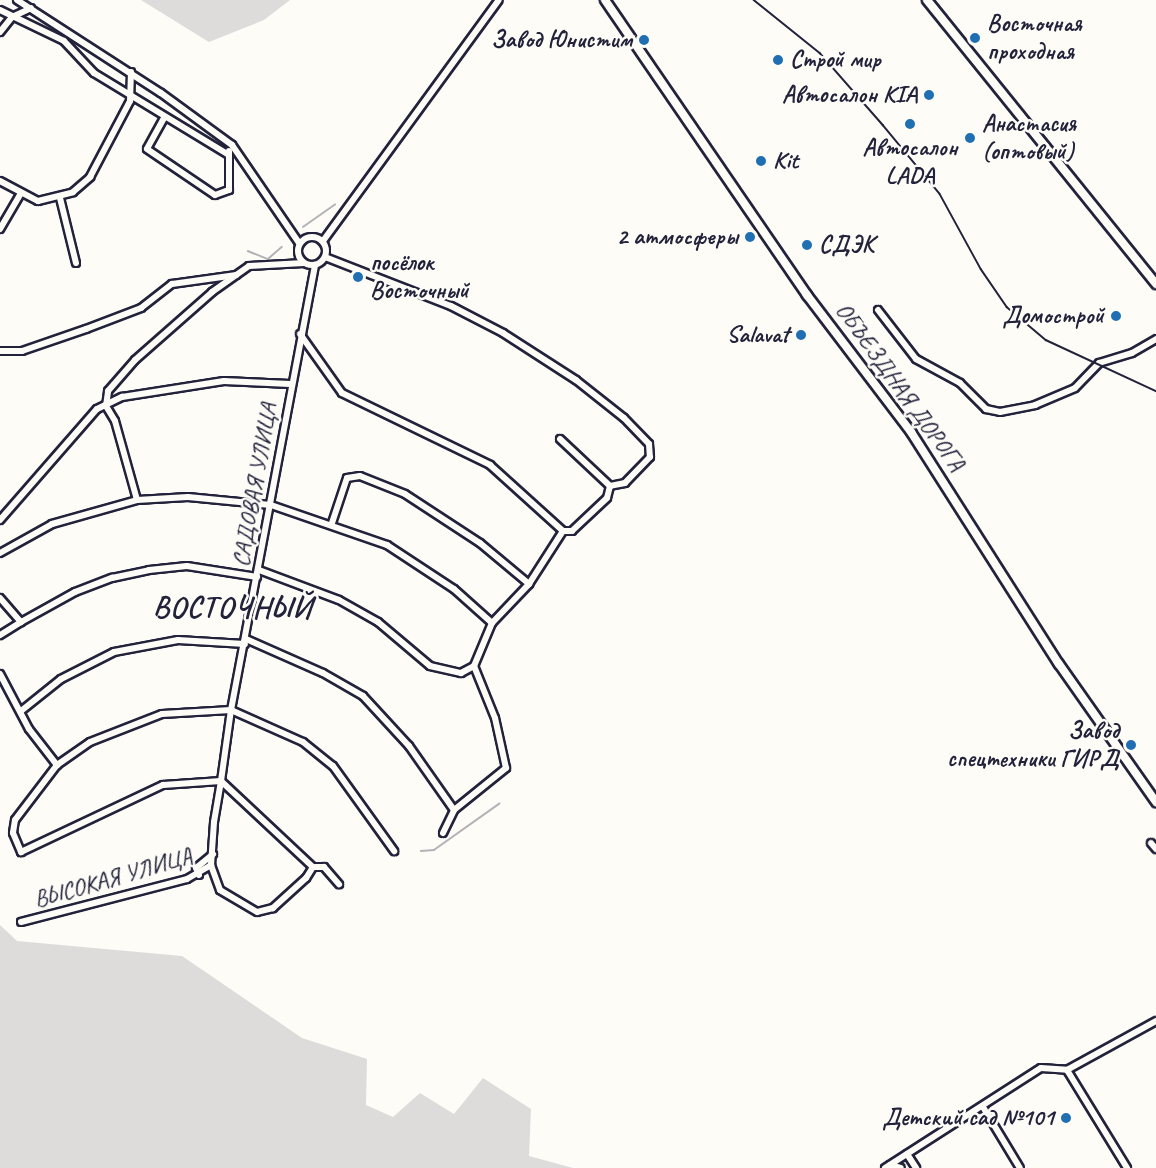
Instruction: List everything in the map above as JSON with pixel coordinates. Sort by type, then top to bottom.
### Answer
[{"type":"main road","name":"ОБЪЕЗДНАЯ ДОРОГА","points":[[605,0],[807,295],[902,418],[983,540],[1059,664],[1156,802]]},
{"type":"main road","points":[[927,0],[1156,284]]},
{"type":"street","points":[[17,0],[131,72],[232,145],[299,243]]},
{"type":"street","points":[[325,257],[322,241],[499,0]]},
{"type":"street","points":[[0,32],[12,16],[30,8]]},
{"type":"street","points":[[0,10],[50,33],[94,73],[128,96],[164,118],[229,151],[229,190],[215,195],[147,149],[164,118]]},
{"type":"street","points":[[50,33],[54,23]]},
{"type":"street","points":[[0,181],[38,201],[60,198],[90,177],[130,101],[128,96],[131,72]]},
{"type":"street","points":[[0,229],[21,192]]},
{"type":"street","points":[[60,198],[76,263]]},
{"type":"street","points":[[304,263],[297,252],[299,243],[310,236],[322,241]]},
{"type":"street","points":[[137,500],[115,421],[106,406],[108,391],[135,360],[249,266],[271,262],[315,265],[325,257]]},
{"type":"street","points":[[325,257],[442,302],[502,333],[576,380],[624,418],[649,444],[650,457],[626,483],[610,486]]},
{"type":"street","name":"САДОВАЯ УЛИЦА","points":[[211,865],[231,710],[271,505],[290,384],[315,265]]},
{"type":"street","points":[[0,351],[22,351],[141,308],[172,284],[237,275]]},
{"type":"street","points":[[878,310],[916,359],[960,383],[986,409],[999,412],[1035,405],[1075,388],[1099,363],[1132,353],[1156,339]]},
{"type":"street","points":[[300,334],[342,393],[490,465],[563,531],[572,531],[607,498],[610,486]]},
{"type":"street","points":[[0,520],[40,470],[97,409],[122,397],[193,384],[259,381],[290,384]]},
{"type":"street","points":[[560,439],[610,486]]},
{"type":"street","points":[[332,523],[347,478],[360,476],[405,494],[480,543],[529,584]]},
{"type":"street","points":[[0,553],[52,524],[137,500],[188,497],[271,505],[332,523],[414,560],[454,589],[492,623]]},
{"type":"street","points":[[0,635],[75,592],[112,578],[149,570],[187,566],[258,573],[339,600],[368,616],[430,666],[461,673],[474,666],[492,623],[529,584],[563,531]]},
{"type":"street","points":[[0,598],[21,622]]},
{"type":"street","points":[[21,711],[61,679],[114,652],[178,640],[246,641],[323,673],[363,696],[409,746],[454,810]]},
{"type":"street","points":[[443,833],[454,810],[506,768],[495,718],[474,666]]},
{"type":"street","points":[[0,674],[21,711],[57,765]]},
{"type":"street","points":[[339,884],[324,867],[313,867],[221,781],[163,785],[21,852],[13,833],[15,820],[57,765],[90,742],[145,720],[174,713],[231,710],[303,742],[333,766],[394,851]]},
{"type":"street","points":[[1151,843],[1156,849]]},
{"type":"street","points":[[199,875],[196,868],[213,854]]},
{"type":"street","points":[[211,865],[220,890],[257,912],[273,908],[291,894],[313,867]]},
{"type":"street","name":"ВЫСОКАЯ УЛИЦА","points":[[21,922],[199,875],[211,865]]},
{"type":"street","points":[[887,1167],[1041,1068],[1067,1070],[1156,1021]]},
{"type":"street","points":[[1067,1070],[1127,1168]]},
{"type":"street","points":[[982,1107],[1020,1168]]},
{"type":"street","points":[[907,1154],[916,1168]]},
{"type":"street","points":[[887,1167],[902,1168]]},
{"type":"shaded area","points":[[141,0],[290,0],[264,20],[209,42]]},
{"type":"shaded area","points":[[0,925],[17,941],[182,956],[302,1038],[367,1059],[366,1105],[393,1117],[420,1093],[454,1114],[483,1078],[531,1109],[529,1156],[573,1168],[0,1168]]},
{"type":"waterway","points":[[303,227],[335,205]]},
{"type":"waterway","points":[[248,251],[268,259],[282,247]]},
{"type":"waterway","points":[[421,851],[434,850],[499,804]]},
{"type":"railway","points":[[754,0],[820,53],[940,194],[981,269],[1007,307],[1046,340],[1156,391]]},
{"type":"place","name":"Восточная проходная","points":[[975,38]]},
{"type":"place","name":"Завод Юнистим","points":[[644,40]]},
{"type":"place","name":"Строй мир","points":[[778,60]]},
{"type":"place","name":"Автосалон KIA","points":[[929,95]]},
{"type":"place","name":"Автосалон LADA","points":[[910,124]]},
{"type":"place","name":"Анастасия (оптовый)","points":[[970,138]]},
{"type":"place","name":"Kit","points":[[761,161]]},
{"type":"place","name":"2 атмосферы","points":[[750,237]]},
{"type":"place","name":"СДЭК","points":[[807,245]]},
{"type":"place","name":"посёлок Восточный","points":[[358,277]]},
{"type":"place","name":"Домострой","points":[[1116,316]]},
{"type":"place","name":"Salavat","points":[[801,335]]},
{"type":"place","name":"Завод спецтехники ГИРД","points":[[1131,745]]},
{"type":"place","name":"Детский сад №101","points":[[1066,1118]]},
{"type":"district","name":"ВОСТОЧНЫЙ","points":[[233,607]]}]
